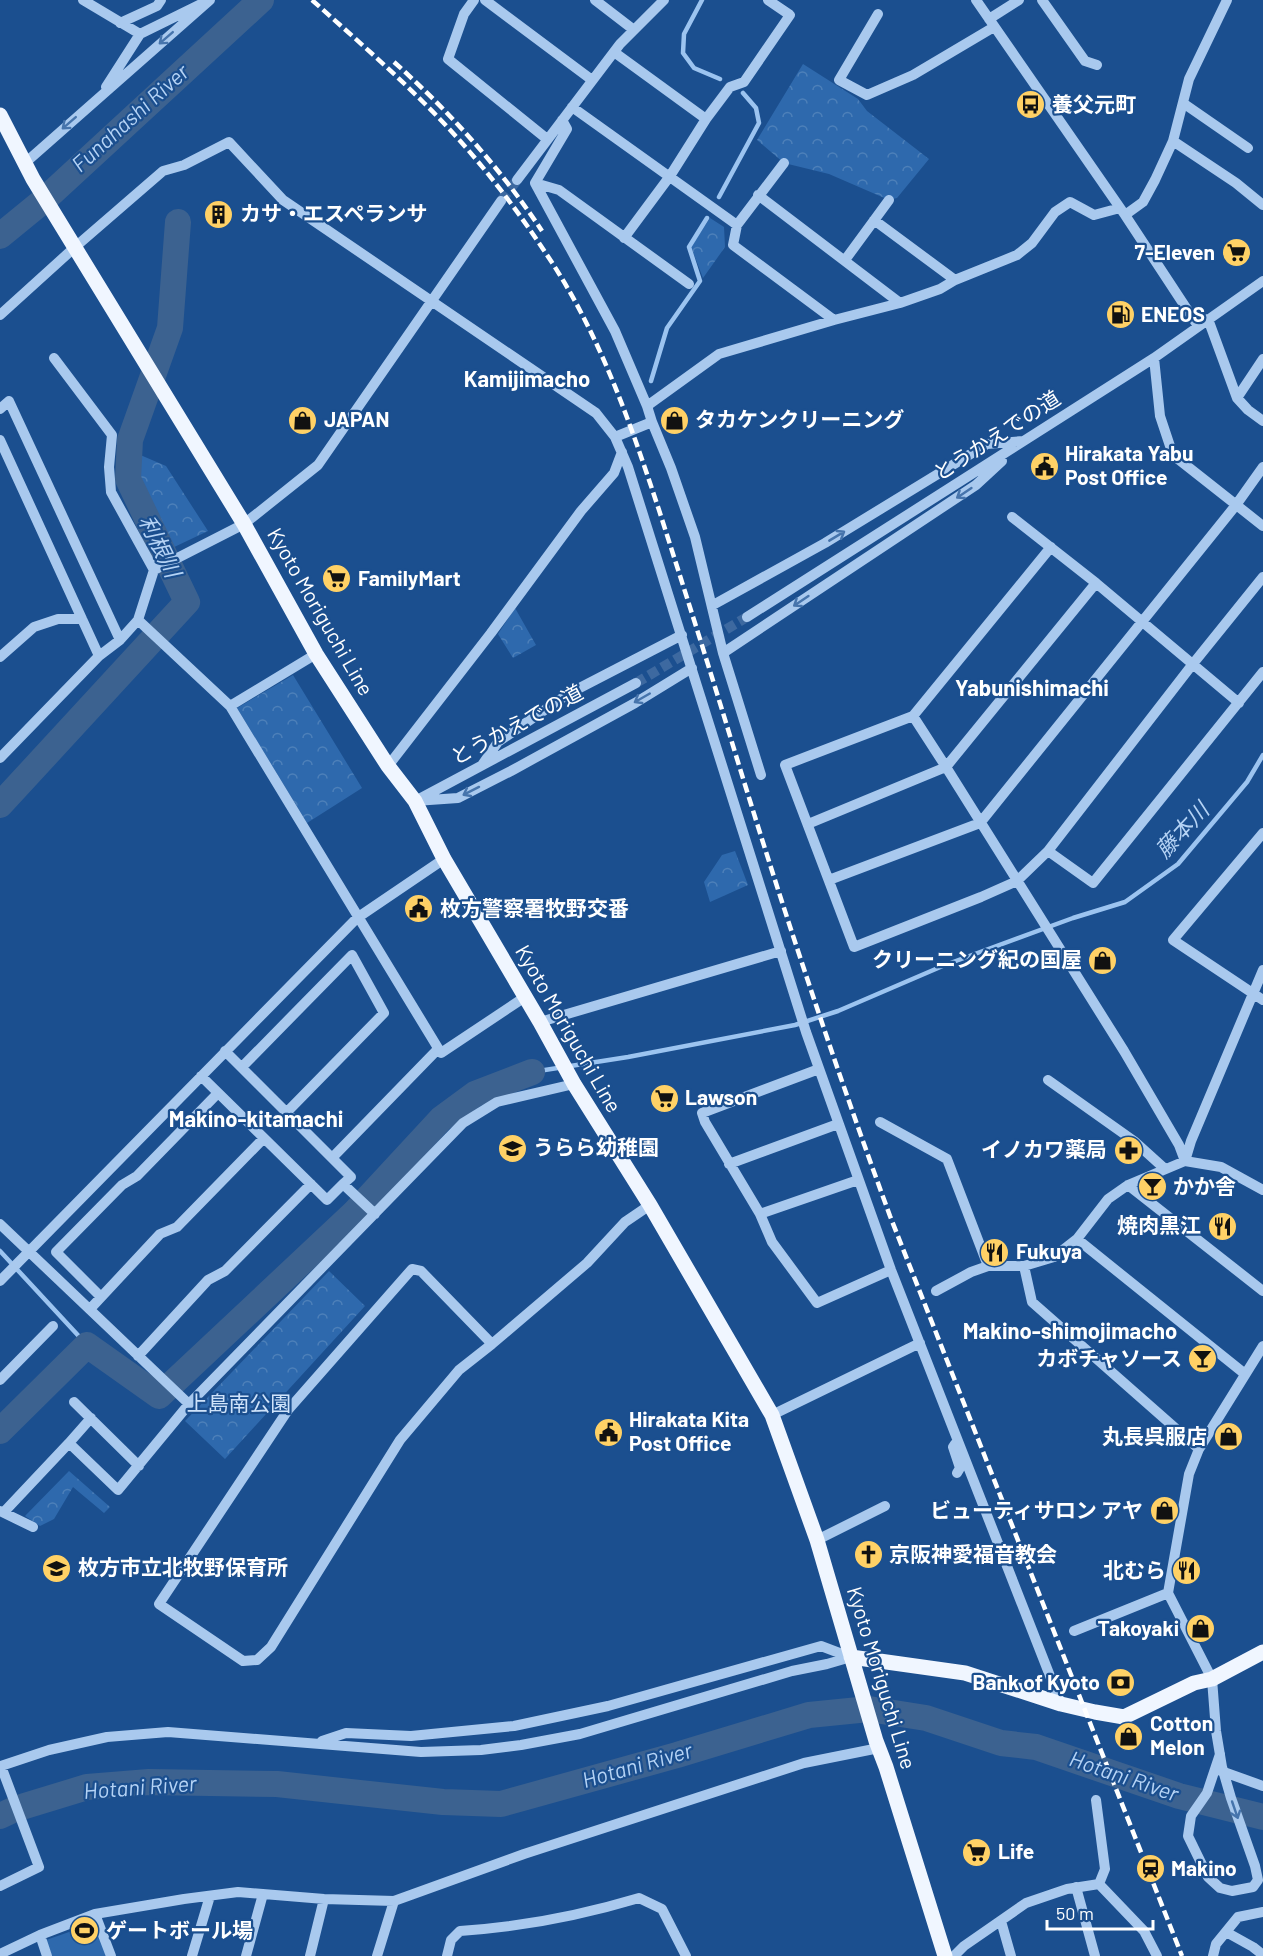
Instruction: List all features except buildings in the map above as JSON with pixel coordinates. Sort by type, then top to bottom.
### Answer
[{"type":"main road","name":"Kyoto Moriguchi Line","points":[[0,115],[33,179],[244,524],[316,654],[388,766],[415,801],[444,859],[571,1079],[650,1205],[772,1415],[817,1540],[877,1745],[945,1956]]},
{"type":"main road","points":[[851,1657],[965,1673],[1061,1704],[1124,1717],[1194,1683],[1212,1679],[1263,1652]]},
{"type":"street","points":[[83,0],[140,34]]},
{"type":"street","points":[[120,23],[157,6],[161,0]]},
{"type":"street","points":[[474,0],[464,14],[448,59],[546,139]]},
{"type":"street","points":[[485,0],[592,80]]},
{"type":"street","points":[[596,0],[633,30]]},
{"type":"street","points":[[517,180],[614,52],[664,0]]},
{"type":"street","points":[[624,238],[670,176],[706,118],[729,87],[744,82],[790,15],[768,0]]},
{"type":"street","points":[[976,0],[1122,212],[1197,327]]},
{"type":"street","points":[[878,14],[839,80],[867,95],[913,75],[992,23],[1019,0]]},
{"type":"street","points":[[1042,0],[1085,61],[1097,65]]},
{"type":"street","points":[[101,96],[140,34],[192,7],[209,1]]},
{"type":"street","points":[[25,163],[209,1]]},
{"type":"street","points":[[647,406],[719,354],[900,303],[940,289],[955,280],[1017,255],[1032,243],[1055,212],[1070,202],[1094,215],[1122,212],[1143,202],[1173,141],[1189,79],[1221,2]]},
{"type":"street","points":[[614,52],[706,118]]},
{"type":"street","points":[[1183,103],[1248,148]]},
{"type":"street","points":[[572,107],[737,225]]},
{"type":"street","points":[[535,183],[567,129],[562,120]]},
{"type":"street","points":[[1173,141],[1236,183],[1263,205]]},
{"type":"street","points":[[0,315],[163,171],[184,165],[229,142],[283,200],[596,413],[615,437],[628,467],[780,951],[838,1124],[891,1270],[1061,1704]]},
{"type":"street","points":[[784,163],[737,225],[733,245],[834,320]]},
{"type":"street","points":[[535,183],[559,190],[689,284]]},
{"type":"street","points":[[535,183],[615,331],[671,468],[688,517],[713,605],[723,653],[761,775]]},
{"type":"street","points":[[758,195],[900,303]]},
{"type":"street","points":[[845,260],[889,200]]},
{"type":"street","points":[[0,759],[99,656],[120,640],[138,621],[157,569],[244,524],[318,465],[501,201]]},
{"type":"street","points":[[874,220],[955,280]]},
{"type":"street","name":"とうかえでの道","points":[[747,617],[1154,358],[1263,280]]},
{"type":"street","points":[[1208,319],[1237,398],[1263,421]]},
{"type":"street","points":[[54,358],[112,435],[109,467],[111,492],[157,569]]},
{"type":"street","points":[[1154,358],[1160,416],[1173,455],[1263,526]]},
{"type":"street","points":[[1237,398],[1263,359]]},
{"type":"street","points":[[0,409],[9,401],[120,640]]},
{"type":"street","points":[[615,437],[652,422]]},
{"type":"street","points":[[0,440],[99,656]]},
{"type":"street","points":[[713,605],[825,543],[987,444],[1024,441]]},
{"type":"street","points":[[723,653],[976,485],[1024,441]]},
{"type":"street","points":[[388,766],[491,633],[580,511],[614,473],[622,452]]},
{"type":"street","points":[[829,880],[980,823],[1236,506],[1263,467]]},
{"type":"street","points":[[1012,517],[1096,583],[1239,703]]},
{"type":"street","points":[[1051,547],[913,716],[785,765],[854,947],[1017,881],[1048,851],[1263,577]]},
{"type":"street","points":[[808,824],[946,767],[1096,583]]},
{"type":"street","points":[[0,657],[34,627],[58,619],[82,619]]},
{"type":"street","points":[[138,621],[230,706],[441,1053],[525,997]]},
{"type":"street","points":[[480,767],[498,742],[568,694],[682,635]]},
{"type":"street","points":[[230,706],[316,654]]},
{"type":"street","points":[[415,801],[458,798],[635,703],[692,668]]},
{"type":"street","points":[[1048,851],[1093,883],[1263,672]]},
{"type":"street","name":"とうかえでの道","points":[[415,801],[636,683]]},
{"type":"street","points":[[913,716],[1124,1051],[1179,1145],[1185,1161]]},
{"type":"street","points":[[1263,833],[1173,940],[1263,1000]]},
{"type":"street","points":[[0,1281],[357,918],[444,859]]},
{"type":"street","points":[[540,1022],[780,951]]},
{"type":"street","points":[[242,1067],[352,955],[384,1013],[287,1113]]},
{"type":"street","points":[[1185,1161],[1191,1141],[1263,970]]},
{"type":"street","points":[[332,1158],[438,1049]]},
{"type":"street","points":[[201,1076],[327,1200],[351,1177],[225,1051]]},
{"type":"street","points":[[819,1069],[702,1113],[705,1122],[760,1214],[772,1242],[817,1303],[891,1270]]},
{"type":"street","points":[[69,1443],[118,1490],[189,1404],[463,1123],[496,1102],[571,1079]]},
{"type":"street","points":[[1048,1080],[1134,1141],[1165,1169]]},
{"type":"street","points":[[101,1297],[56,1252],[122,1185],[137,1176],[218,1093]]},
{"type":"street","points":[[880,1122],[947,1159],[988,1266]]},
{"type":"street","points":[[729,1164],[838,1124]]},
{"type":"street","points":[[90,1309],[160,1234],[177,1227],[264,1138]]},
{"type":"street","points":[[936,1291],[971,1272],[988,1266],[1024,1266],[1054,1257],[1077,1239],[1108,1199],[1128,1185],[1185,1161],[1221,1167],[1263,1190]]},
{"type":"street","points":[[760,1214],[858,1180]]},
{"type":"street","points":[[138,1356],[208,1280],[225,1271],[311,1184]]},
{"type":"street","points":[[343,1184],[375,1214]]},
{"type":"street","points":[[1128,1185],[1263,1291]]},
{"type":"street","points":[[492,1344],[420,1271],[412,1269],[288,1410],[159,1604],[243,1661],[257,1660],[271,1647],[400,1440],[459,1370],[492,1344],[587,1263],[625,1222],[650,1205]]},
{"type":"street","points":[[0,1224],[189,1404]]},
{"type":"street","points":[[1077,1239],[1245,1374]]},
{"type":"street","points":[[1024,1266],[1032,1302],[1199,1449]]},
{"type":"street","points":[[0,1380],[53,1326]]},
{"type":"street","points":[[772,1415],[920,1343]]},
{"type":"street","points":[[1219,1771],[1191,1816],[1188,1836],[1208,1877],[1220,1888],[1232,1891],[1253,1887],[1258,1880],[1255,1866],[1219,1771],[1220,1754],[1212,1679],[1168,1593],[1189,1474],[1199,1449],[1263,1346]]},
{"type":"street","points":[[74,1401],[139,1466]]},
{"type":"street","points":[[33,1527],[2,1511],[91,1418]]},
{"type":"street","points":[[957,1438],[953,1447],[960,1468],[957,1473]]},
{"type":"street","points":[[817,1540],[885,1506]]},
{"type":"street","points":[[1074,1631],[1168,1593]]},
{"type":"street","points":[[316,1743],[346,1734],[411,1736],[514,1726],[608,1706],[821,1646],[851,1657]]},
{"type":"street","points":[[0,1886],[39,1867],[1,1766],[49,1750],[107,1737],[168,1732],[421,1752],[481,1750],[580,1734],[792,1671],[851,1657]]},
{"type":"street","points":[[0,1954],[40,1935],[95,1914],[238,1892],[324,1899],[394,1900],[524,1854],[804,1763],[877,1745]]},
{"type":"street","points":[[1219,1771],[1263,1786]]},
{"type":"street","points":[[1096,1800],[1105,1869],[1099,1884]]},
{"type":"street","points":[[954,1956],[964,1946],[1026,1903],[1076,1887],[1099,1884]]},
{"type":"street","points":[[1099,1884],[1144,1931],[1157,1956]]},
{"type":"street","points":[[1076,1887],[1095,1956]]},
{"type":"street","points":[[246,1956],[263,1894]]},
{"type":"street","points":[[192,1956],[210,1896]]},
{"type":"street","points":[[447,1956],[451,1940],[460,1931],[553,1921],[639,1898],[662,1909],[686,1956]]},
{"type":"street","points":[[310,1956],[324,1899]]},
{"type":"street","points":[[377,1956],[394,1900]]},
{"type":"street","points":[[1213,1956],[1216,1944],[1238,1917],[1263,1912]]},
{"type":"street","points":[[95,1914],[111,1956]]},
{"type":"street","points":[[1001,1921],[1011,1956]]},
{"type":"street","points":[[1226,1932],[1254,1947],[1263,1955]]},
{"type":"street","points":[[40,1935],[47,1956]]},
{"type":"green space","points":[[803,64],[858,99],[867,111],[929,159],[897,198],[889,200],[829,174],[784,163],[757,140]]},
{"type":"green space","points":[[710,218],[724,227],[725,247],[703,278],[691,247]]},
{"type":"green space","points":[[138,454],[166,466],[208,531],[170,549],[136,481]]},
{"type":"green space","points":[[515,608],[536,645],[513,658],[498,634]]},
{"type":"green space","points":[[293,675],[362,788],[307,823],[237,708]]},
{"type":"green space","points":[[735,851],[748,885],[710,902],[704,882],[722,855]]},
{"type":"green space","name":"上島南公園","points":[[329,1271],[365,1306],[225,1459],[185,1421]]},
{"type":"green space","points":[[69,1471],[110,1507],[104,1513],[73,1487],[54,1519],[40,1526],[25,1516]]},
{"type":"green space","name":"ゲートボール場","points":[[95,1923],[107,1956],[52,1956],[46,1940]]},
{"type":"waterway","name":"Funahashi River","points":[[0,236],[44,200],[261,0]]},
{"type":"waterway","points":[[702,0],[684,34],[683,53],[694,68],[720,79]]},
{"type":"waterway","points":[[719,197],[759,123],[756,108],[743,93]]},
{"type":"waterway","points":[[651,381],[667,328],[700,281],[689,247],[707,218]]},
{"type":"waterway","name":"利根川","points":[[0,805],[187,602],[128,479],[130,440],[170,328],[178,222]]},
{"type":"waterway","name":"藤本川","points":[[532,1072],[628,1057],[795,1025],[838,1011],[945,965],[1073,918],[1125,902],[1178,864],[1247,782],[1263,755]]},
{"type":"waterway","points":[[0,1431],[87,1345],[159,1396],[354,1213],[441,1119],[475,1094],[532,1072]]},
{"type":"waterway","points":[[0,1251],[87,1345]]},
{"type":"waterway","name":"Hotani River","points":[[0,1816],[15,1809],[87,1787],[149,1782],[277,1784],[443,1802],[501,1804],[809,1715],[869,1709],[926,1718],[1001,1743],[1036,1747],[1179,1796],[1263,1817]]},
{"type":"tunnel","points":[[501,201],[517,180]]},
{"type":"tunnel","points":[[636,683],[747,617]]},
{"type":"railway","points":[[312,0],[410,90],[475,158],[521,217],[549,258],[584,317],[599,348],[648,477],[785,911],[890,1216],[1182,1956]]},
{"type":"railway","points":[[394,62],[474,142],[542,231]]},
{"type":"place","name":"養父元町","points":[[1031,105]]},
{"type":"place","name":"カサ・エスペランサ","points":[[219,214]]},
{"type":"place","name":"7-Eleven","points":[[1236,253]]},
{"type":"place","name":"ENEOS","points":[[1120,315]]},
{"type":"place","name":"JAPAN","points":[[303,420]]},
{"type":"place","name":"タカケンクリーニング","points":[[674,420]]},
{"type":"place","name":"Hirakata Yabu Post Office","points":[[1044,466]]},
{"type":"place","name":"FamilyMart","points":[[337,579]]},
{"type":"place","name":"枚方警察署牧野交番","points":[[419,909]]},
{"type":"place","name":"クリーニング紀の国屋","points":[[1103,960]]},
{"type":"place","name":"Lawson","points":[[664,1098]]},
{"type":"place","name":"うらら幼稚園","points":[[512,1148]]},
{"type":"place","name":"イノカワ薬局","points":[[1128,1150]]},
{"type":"place","name":"かか舎","points":[[1152,1187]]},
{"type":"place","name":"焼肉黒江","points":[[1222,1226]]},
{"type":"place","name":"Fukuya","points":[[995,1252]]},
{"type":"place","name":"カボチャソース","points":[[1203,1359]]},
{"type":"place","name":"Hirakata Kita Post Office","points":[[608,1432]]},
{"type":"place","name":"丸長呉服店","points":[[1228,1437]]},
{"type":"place","name":"ビューティサロン アヤ","points":[[1164,1511]]},
{"type":"place","name":"京阪神愛福音教会","points":[[868,1555]]},
{"type":"place","name":"枚方市立北牧野保育所","points":[[57,1568]]},
{"type":"place","name":"北むら","points":[[1187,1571]]},
{"type":"place","name":"Takoyaki","points":[[1200,1629]]},
{"type":"place","name":"Bank of Kyoto","points":[[1121,1683]]},
{"type":"place","name":"Cotton Melon","points":[[1129,1736]]},
{"type":"place","name":"Life","points":[[977,1852]]},
{"type":"place","name":"Makino","points":[[1150,1869]]},
{"type":"place","name":"ゲートボール場","points":[[85,1931]]},
{"type":"district","name":"Kamijimacho","points":[[527,379]]},
{"type":"district","name":"Yabunishimachi","points":[[1032,688]]},
{"type":"district","name":"Makino-kitamachi","points":[[256,1119]]},
{"type":"district","name":"Makino-shimojimacho","points":[[1070,1331]]}]
